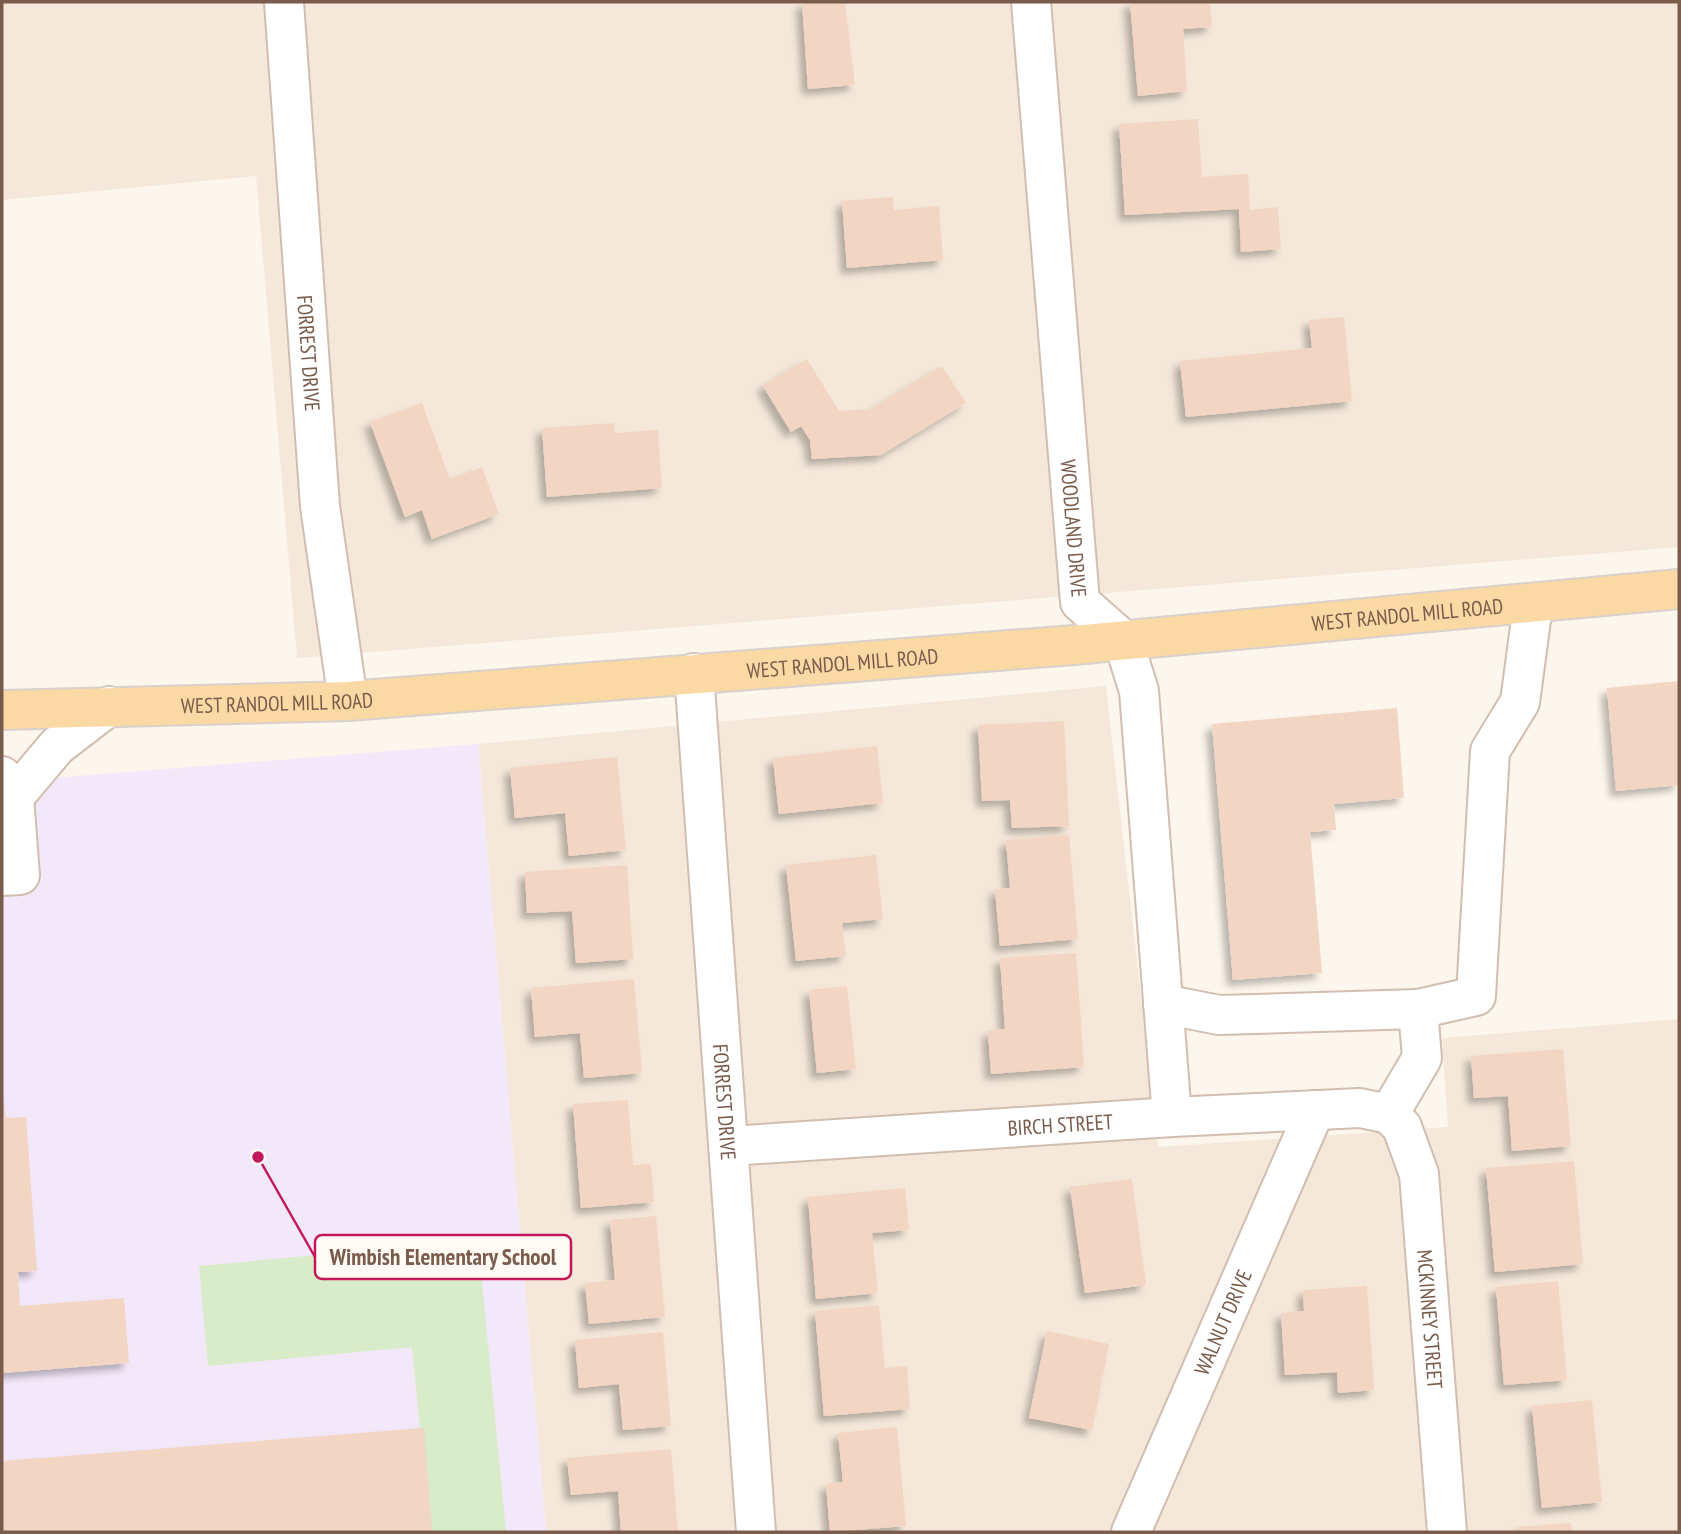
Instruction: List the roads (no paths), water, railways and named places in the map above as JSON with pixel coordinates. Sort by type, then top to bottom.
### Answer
[{"type":"main road","name":"WEST RANDOL MILL ROAD","points":[[2,710],[348,701],[1123,640],[1534,605],[1679,589]]},
{"type":"street","name":"FORREST DRIVE","points":[[284,2],[320,506],[348,701]]},
{"type":"street","name":"WOODLAND DRIVE","points":[[1031,2],[1080,602],[1123,640]]},
{"type":"street","points":[[1163,1004],[1219,1015],[1418,1009],[1476,996],[1490,751],[1520,702],[1534,605]]},
{"type":"street","points":[[1123,640],[1139,691],[1172,1117]]},
{"type":"street","name":"FORREST DRIVE","points":[[694,673],[756,1532]]},
{"type":"street","points":[[2,876],[20,875],[8,786],[108,706]]},
{"type":"street","points":[[1388,1114],[1422,1058],[1418,1009]]},
{"type":"street","name":"BIRCH STREET","points":[[730,1146],[1315,1110],[1360,1108],[1388,1114]]},
{"type":"street","name":"WALNUT DRIVE","points":[[1131,1532],[1315,1110]]},
{"type":"street","name":"MCKINNEY STREET","points":[[1388,1114],[1402,1127],[1419,1174],[1447,1532]]},
{"type":"place","name":"Wimbish Elementary School","points":[[258,1157]]}]
